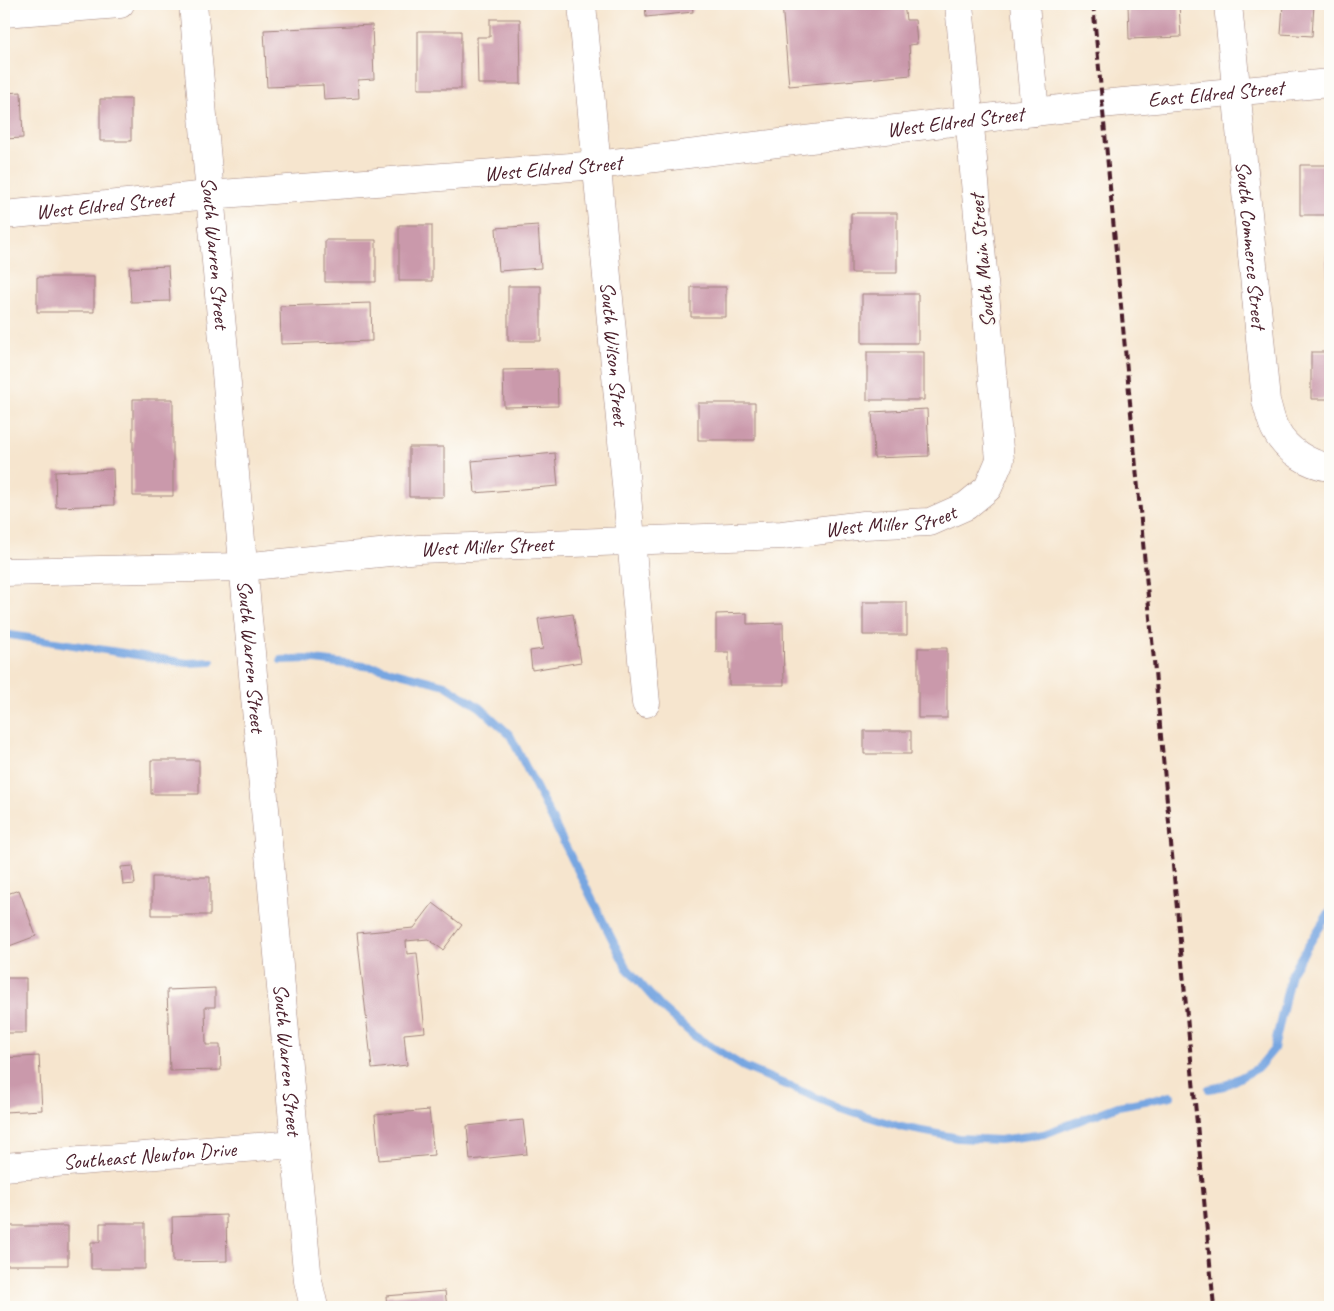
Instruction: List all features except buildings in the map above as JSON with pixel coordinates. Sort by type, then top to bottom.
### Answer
[{"type":"street","points":[[4,13],[120,4]]},
{"type":"street","name":"South Warren Street","points":[[193,4],[295,1144],[308,1281],[314,1307]]},
{"type":"street","name":"South Wilson Street","points":[[582,4],[646,703]]},
{"type":"street","name":"South Main Street","points":[[959,4],[1000,460],[988,488],[966,506]]},
{"type":"street","points":[[1025,4],[1035,112]]},
{"type":"street","name":"South Commerce Street","points":[[1228,4],[1238,91],[1266,401],[1276,431],[1298,456],[1324,466]]},
{"type":"street","name":"East Eldred Street","points":[[1101,104],[1330,83]]},
{"type":"street","name":"West Eldred Street","points":[[4,215],[209,195],[597,165],[1101,104]]},
{"type":"street","name":"West Miller Street","points":[[4,572],[242,567],[419,550],[782,535],[864,525],[930,522],[966,506]]},
{"type":"street","name":"Southeast Newton Drive","points":[[4,1167],[295,1144]]},
{"type":"waterway","points":[[4,634],[187,663],[211,662]]},
{"type":"waterway","points":[[281,660],[306,659],[380,668],[445,685],[481,708],[510,735],[626,967],[660,1006],[693,1035],[744,1067],[841,1108],[901,1127],[958,1138],[999,1140],[1044,1134],[1118,1106],[1171,1096]]},
{"type":"waterway","points":[[1209,1089],[1224,1086],[1258,1068],[1274,1049],[1291,973],[1330,911]]},
{"type":"railway","points":[[1093,4],[1214,1307]]}]
